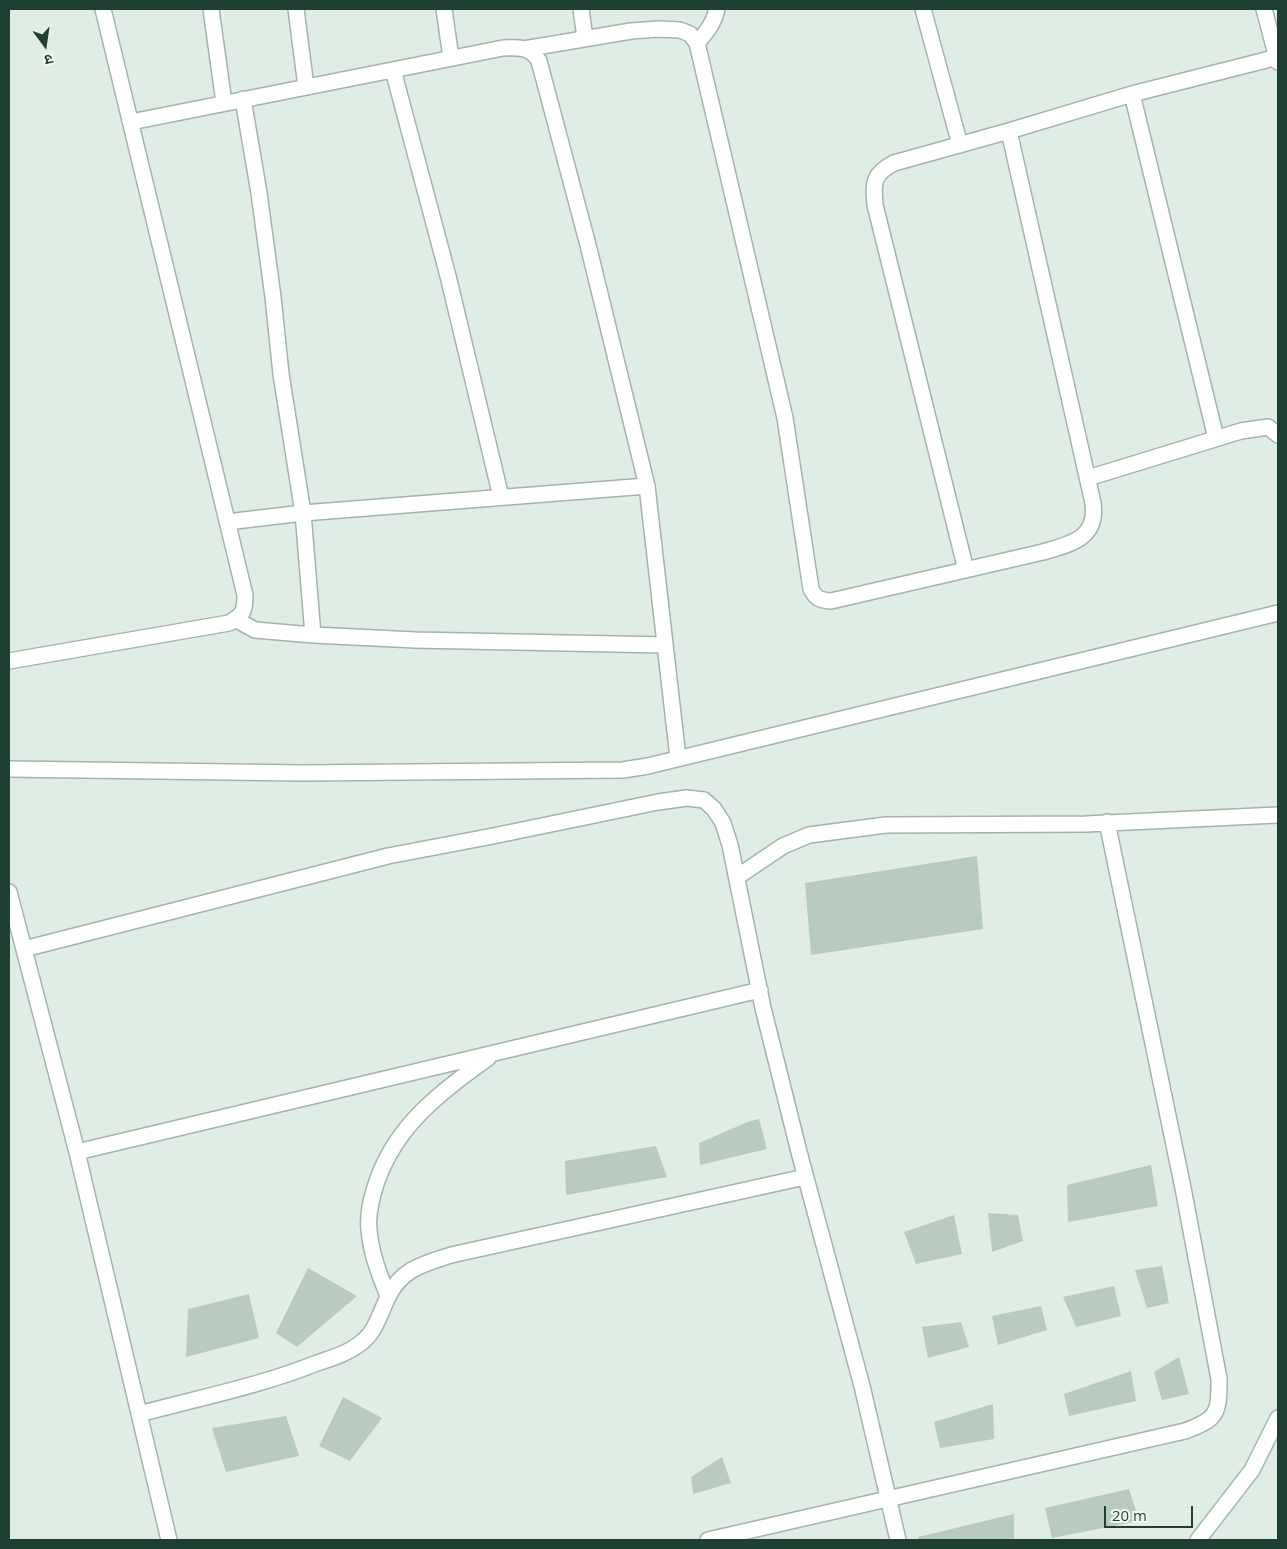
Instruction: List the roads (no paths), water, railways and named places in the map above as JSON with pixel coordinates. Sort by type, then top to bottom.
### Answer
[{"type":"street","points":[[9,661],[228,623],[240,616],[245,607],[245,595],[228,522],[103,9]]},
{"type":"street","points":[[211,9],[224,103]]},
{"type":"street","points":[[296,9],[306,87]]},
{"type":"street","points":[[444,9],[451,58]]},
{"type":"street","points":[[581,9],[586,38]]},
{"type":"street","points":[[697,43],[707,32],[715,18],[717,9]]},
{"type":"street","points":[[923,9],[960,145]]},
{"type":"street","points":[[966,570],[875,204],[874,189],[876,177],[883,168],[888,166],[1132,94],[1278,59],[1264,9]]},
{"type":"street","points":[[130,122],[504,48],[524,48],[631,31],[680,30],[690,34],[697,43],[785,418],[811,588],[815,597],[820,600],[832,601],[1043,552],[1081,538],[1094,519],[1088,478],[1009,131]]},
{"type":"street","points":[[524,48],[535,53],[539,61],[588,245],[647,486],[678,758]]},
{"type":"street","points":[[393,70],[448,276],[501,497]]},
{"type":"street","points":[[1132,94],[1216,438]]},
{"type":"street","points":[[243,99],[259,193],[273,297],[280,374],[303,512],[313,635]]},
{"type":"street","points":[[1088,478],[1241,430],[1268,427],[1278,435]]},
{"type":"street","points":[[228,522],[303,512],[647,486]]},
{"type":"street","points":[[9,769],[302,773],[623,770],[1278,613]]},
{"type":"street","points":[[235,619],[255,630],[313,635],[415,640],[665,645]]},
{"type":"street","points":[[24,949],[388,856],[658,802],[687,798],[704,800],[714,809],[723,823],[730,845],[760,990],[805,1177],[862,1386],[898,1540]]},
{"type":"street","points":[[737,877],[783,846],[809,835],[886,825],[1107,822],[1278,815]]},
{"type":"street","points":[[708,1540],[1185,1431],[1202,1425],[1213,1417],[1219,1404],[1219,1379],[1183,1188],[1107,822]]},
{"type":"street","points":[[9,892],[77,1152],[169,1540]]},
{"type":"street","points":[[77,1152],[760,990]]},
{"type":"street","points":[[388,1296],[376,1267],[368,1228],[371,1198],[383,1164],[405,1128],[444,1091],[493,1054]]},
{"type":"street","points":[[139,1414],[292,1373],[347,1352],[362,1342],[372,1330],[388,1296],[398,1281],[415,1267],[452,1255],[805,1177]]},
{"type":"street","points":[[1198,1540],[1252,1470],[1278,1418]]}]
